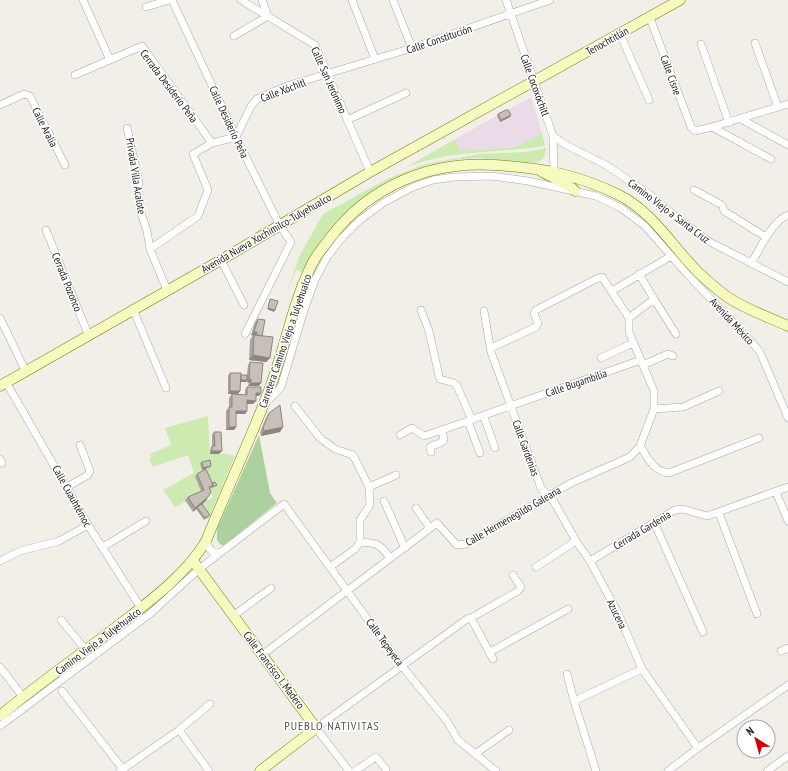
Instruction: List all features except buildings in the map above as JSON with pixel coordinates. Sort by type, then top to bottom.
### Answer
[{"type":"main road","name":"Tenochtitlán","points":[[534,82],[680,0]]},
{"type":"main road","name":"Avenida Nueva Xochimilco-Tulyehualco","points":[[3,384],[88,334],[134,310],[280,226],[370,172],[534,82]]},
{"type":"main road","name":"Carretera Camino Viejo a Tulyehualco","points":[[196,565],[274,377],[297,301],[314,260],[338,228],[353,212],[391,186],[412,176],[432,170],[478,164],[554,171],[572,176],[621,196],[645,212],[701,275],[729,298],[788,326]]},
{"type":"main road","points":[[539,170],[553,179],[569,184],[575,191]]},
{"type":"main road","name":"Camino Viejo a Tulyehualco","points":[[0,716],[196,565]]},
{"type":"main road","name":"Calle Francisco I. Madero","points":[[196,565],[316,728]]},
{"type":"main road","points":[[260,771],[316,728]]},
{"type":"street","points":[[83,0],[110,60]]},
{"type":"street","points":[[146,7],[171,0]]},
{"type":"street","name":"Calle Desiderio Peña","points":[[171,0],[280,226],[291,242],[245,334]]},
{"type":"street","name":"Calle San Jerónimo","points":[[241,0],[314,45],[370,172]]},
{"type":"street","points":[[250,0],[254,8]]},
{"type":"street","points":[[234,36],[268,16],[262,0]]},
{"type":"street","points":[[352,0],[375,59]]},
{"type":"street","points":[[393,0],[412,48]]},
{"type":"street","name":"Calle Cocoxóchitl","points":[[506,0],[553,136],[554,171]]},
{"type":"street","name":"Calle Constitución","points":[[328,74],[412,48],[550,0]]},
{"type":"street","name":"Calle Cisne","points":[[650,18],[690,127],[695,131],[712,128]]},
{"type":"street","points":[[620,34],[650,100]]},
{"type":"street","points":[[755,43],[778,107]]},
{"type":"street","points":[[702,44],[729,123]]},
{"type":"street","name":"Cerrada Desiderio Peña","points":[[75,75],[142,46],[212,143]]},
{"type":"street","name":"Calle Xóchitl","points":[[236,137],[251,106],[257,99],[287,86],[328,74]]},
{"type":"street","points":[[347,120],[406,93]]},
{"type":"street","name":"Calle Aralia","points":[[0,104],[24,94],[30,96],[65,165]]},
{"type":"street","points":[[712,128],[788,104]]},
{"type":"street","points":[[741,119],[788,145]]},
{"type":"street","name":"Privada Villa Acalote","points":[[128,128],[139,182],[138,196],[140,213],[147,231],[150,248],[167,290]]},
{"type":"street","points":[[712,128],[771,159]]},
{"type":"street","name":"Camino Viejo a Santa Cruz","points":[[553,136],[566,145],[606,165],[653,197],[676,217],[710,242],[788,282]]},
{"type":"street","points":[[150,248],[198,216],[208,190],[193,154],[212,143],[236,137]]},
{"type":"street","name":"Avenida México","points":[[262,407],[281,388],[304,310],[315,280],[326,259],[340,240],[360,220],[383,203],[413,187],[433,180],[454,177],[491,176],[528,181],[596,196],[621,208],[645,226],[688,275],[731,318],[760,352],[786,404],[788,418]]},
{"type":"street","points":[[694,190],[722,205],[724,211],[766,237]]},
{"type":"street","points":[[751,264],[766,237],[782,217],[788,215]]},
{"type":"street","name":"Cerrada Pozonco","points":[[46,230],[88,334]]},
{"type":"street","points":[[612,291],[671,256]]},
{"type":"street","points":[[221,260],[244,305]]},
{"type":"street","points":[[639,274],[676,334]]},
{"type":"street","name":"Calle Hermenegildo Galeana","points":[[430,528],[439,523],[457,545],[461,546],[572,483],[618,464],[630,457],[640,446],[654,409],[654,392],[628,332],[629,318],[602,277],[536,310],[534,314],[538,323],[536,327],[491,348]]},
{"type":"street","points":[[629,318],[654,299]]},
{"type":"street","points":[[134,310],[166,388]]},
{"type":"street","points":[[421,310],[429,331],[438,376],[440,379],[454,383],[457,386],[480,453]]},
{"type":"street","name":"Calle Gardenias","points":[[484,311],[491,352],[512,406],[525,448],[541,488],[554,502],[576,541],[590,561]]},
{"type":"street","points":[[0,318],[25,370]]},
{"type":"street","points":[[601,358],[633,343]]},
{"type":"street","name":"Calle Bugambilia","points":[[512,406],[668,354],[673,356]]},
{"type":"street","name":"Calle Cuauhtémoc","points":[[3,384],[68,487],[88,525],[141,608]]},
{"type":"street","points":[[654,409],[683,407],[719,391]]},
{"type":"street","points":[[295,406],[320,438],[335,449],[354,454],[369,487],[370,505],[360,520],[360,542],[355,549],[330,567]]},
{"type":"street","points":[[400,435],[412,428],[424,436],[484,417],[512,406]]},
{"type":"street","points":[[484,417],[495,448]]},
{"type":"street","points":[[431,452],[430,448],[432,446],[442,443],[444,440],[442,430]]},
{"type":"street","points":[[640,446],[660,472],[669,473],[759,438]]},
{"type":"street","points":[[68,487],[88,475],[90,471],[80,445]]},
{"type":"street","points":[[369,487],[396,475]]},
{"type":"street","name":"Cerrada Gardenia","points":[[590,561],[675,510],[683,510],[707,516],[719,513],[788,487]]},
{"type":"street","points":[[776,492],[788,522]]},
{"type":"street","points":[[384,500],[405,548]]},
{"type":"street","name":"Calle Tepeyeca","points":[[219,554],[284,504],[348,590],[401,665],[447,721],[458,740],[496,771]]},
{"type":"street","points":[[262,655],[430,528],[416,508]]},
{"type":"street","points":[[719,513],[757,614]]},
{"type":"street","points":[[103,547],[146,521]]},
{"type":"street","points":[[654,522],[703,632]]},
{"type":"street","points":[[0,562],[20,551],[59,541],[88,525]]},
{"type":"street","points":[[206,541],[209,549],[213,553],[219,554]]},
{"type":"street","points":[[536,566],[576,541]]},
{"type":"street","points":[[360,542],[375,543],[381,546],[390,558]]},
{"type":"street","points":[[0,726],[152,613],[196,565],[219,554]]},
{"type":"street","name":"Azucena","points":[[590,561],[618,613],[642,669],[698,748]]},
{"type":"street","points":[[316,728],[401,665],[469,618],[518,592],[521,587],[513,575]]},
{"type":"street","points":[[233,616],[271,588]]},
{"type":"street","points":[[469,618],[492,656],[568,609]]},
{"type":"street","points":[[60,620],[86,650]]},
{"type":"street","points":[[0,667],[23,697]]},
{"type":"street","points":[[574,701],[642,669]]},
{"type":"street","points":[[567,674],[596,771]]},
{"type":"street","points":[[51,676],[57,684]]},
{"type":"street","points":[[668,771],[698,748],[788,685]]},
{"type":"street","points":[[62,691],[121,770],[179,730],[210,704]]},
{"type":"street","name":"Calle Francisco I. Madero","points":[[316,728],[349,771]]},
{"type":"street","points":[[179,730],[209,771]]},
{"type":"street","points":[[475,754],[508,730]]},
{"type":"street","points":[[767,771],[788,756]]},
{"type":"street","points":[[355,771],[376,757],[386,770]]},
{"type":"shaded area","points":[[531,97],[542,133],[515,147],[461,151],[455,139]]},
{"type":"green space","points":[[542,133],[545,146],[457,155],[423,162],[405,168],[455,139],[461,151],[515,147]]},
{"type":"green space","points":[[547,148],[543,159],[538,162],[524,163],[475,158],[448,161],[421,168],[396,178],[373,192],[352,208],[333,227],[316,249],[302,272],[296,270],[285,296],[300,255],[323,214],[387,179],[425,164],[479,154],[525,152]]},
{"type":"green space","points":[[208,416],[210,454],[228,454],[235,456],[209,517],[200,506],[213,497],[209,490],[216,486],[209,486],[195,477],[202,493],[175,507],[163,490],[194,473],[188,455],[153,467],[149,459],[151,458],[150,454],[171,445],[165,428]]},
{"type":"green space","points":[[259,435],[270,493],[277,503],[225,545],[221,545],[217,540],[217,529]]},
{"type":"district","name":"PUEBLO NATIVITAS","points":[[332,725]]}]
